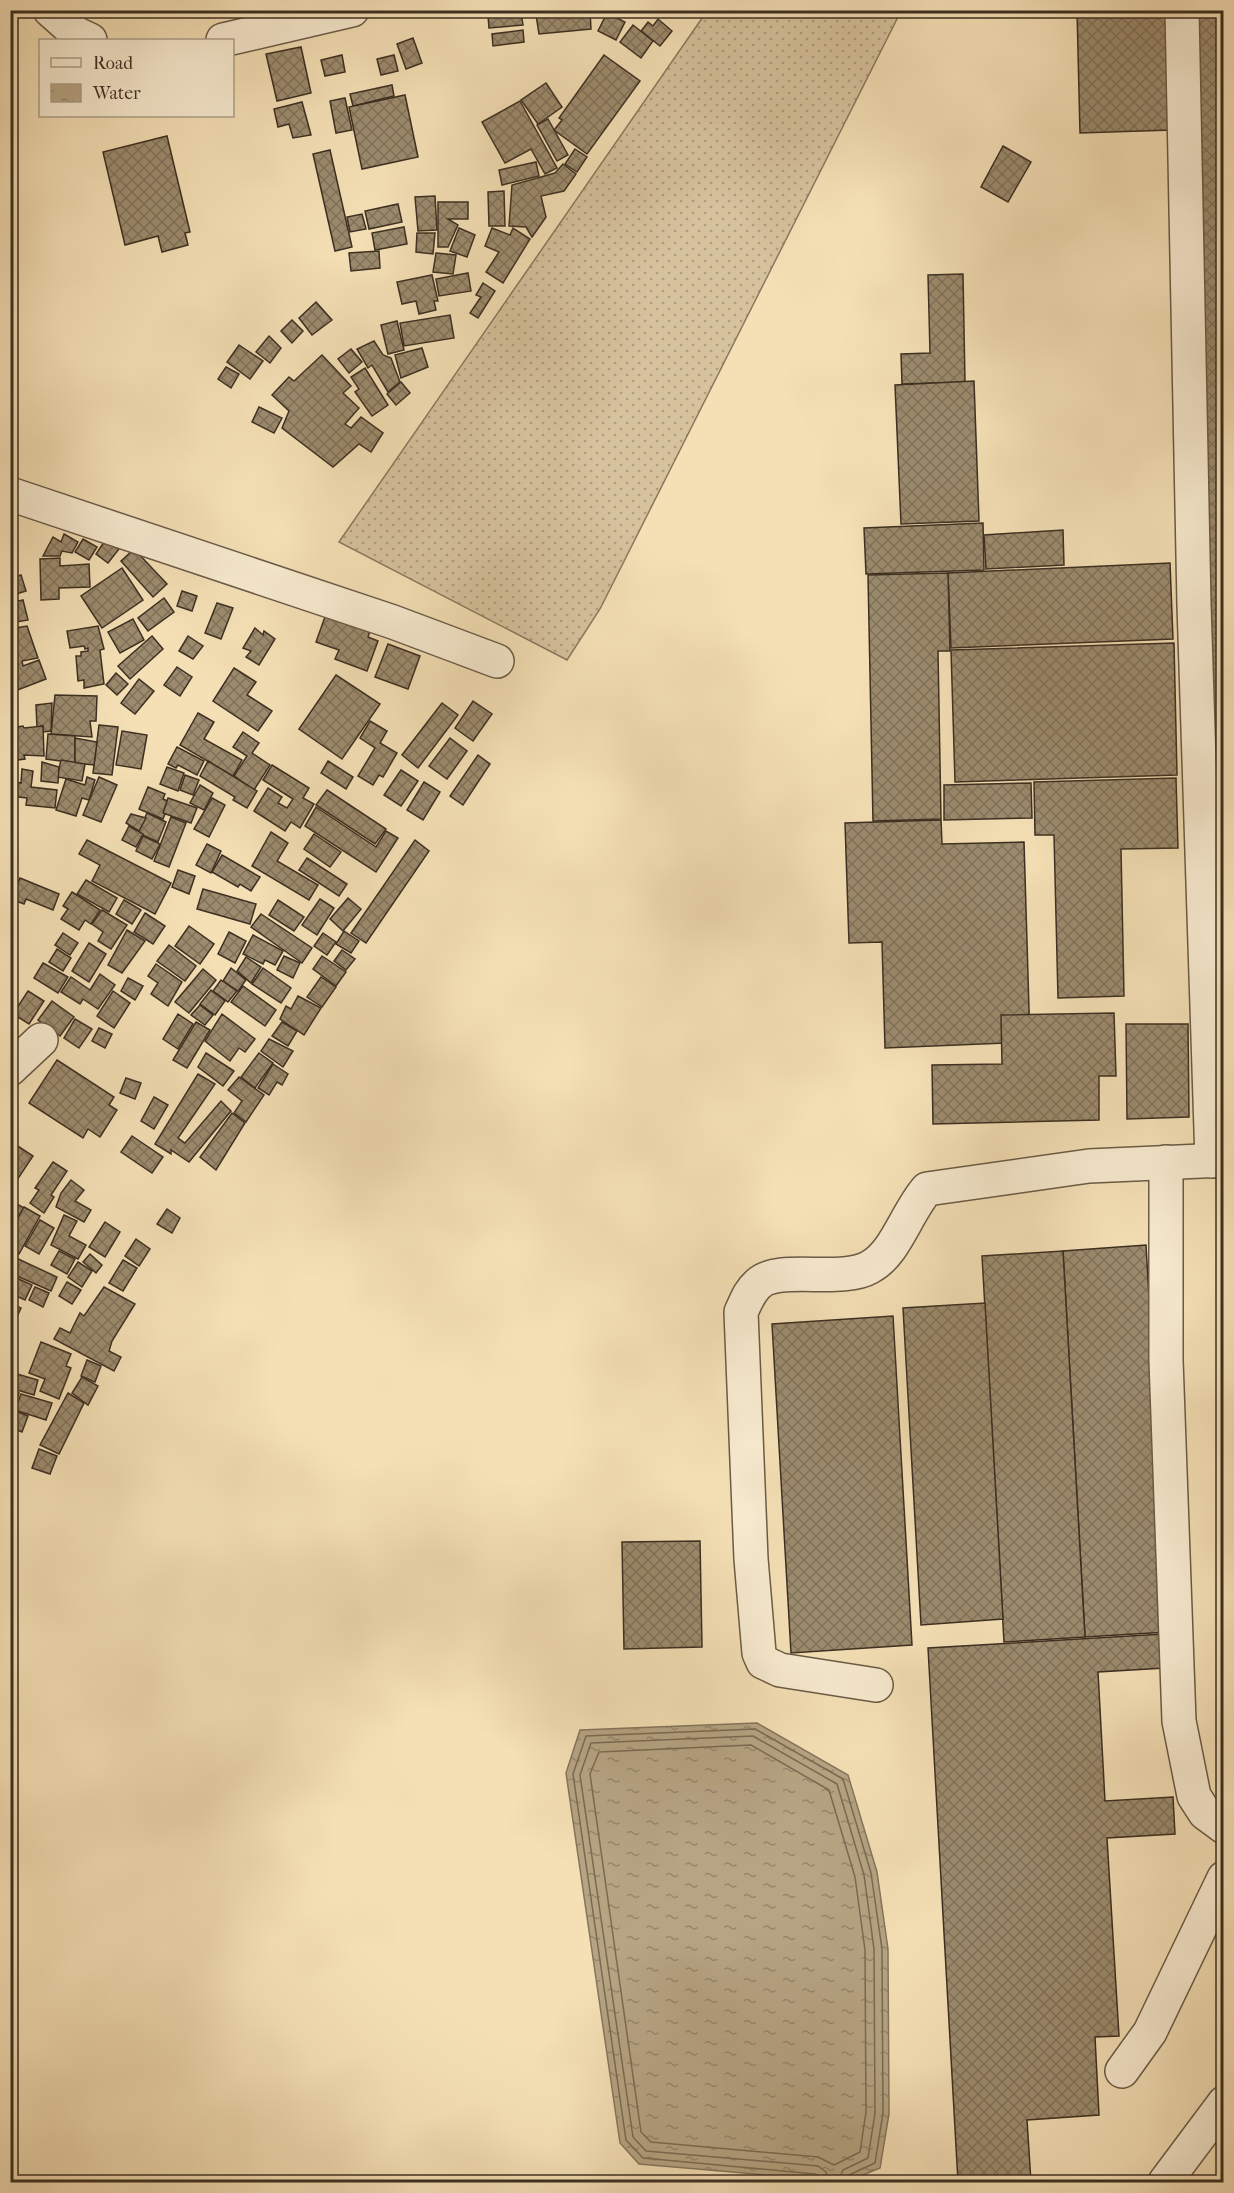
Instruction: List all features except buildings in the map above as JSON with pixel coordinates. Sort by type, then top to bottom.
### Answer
[{"type":"street","points":[[50,10],[76,34],[88,39]]},
{"type":"street","points":[[227,39],[352,10]]},
{"type":"street","points":[[876,1685],[780,1670],[763,1662],[759,1653],[751,1559],[741,1312],[750,1294],[759,1283],[772,1276],[849,1274],[869,1268],[885,1256],[908,1213],[927,1190],[1089,1166],[1218,1160],[1194,605],[1182,10]]},
{"type":"street","points":[[10,494],[393,622],[497,661]]},
{"type":"street","points":[[10,1069],[41,1040]]},
{"type":"street","points":[[1166,1162],[1166,1360],[1179,1721],[1194,1796],[1205,1813],[1224,1827]]},
{"type":"street","points":[[1122,2071],[1150,2032],[1224,1878]]},
{"type":"street","points":[[1165,2182],[1224,2103]]},
{"type":"shaded area","points":[[707,11],[901,11],[600,609],[567,660],[339,542]]},
{"type":"water","points":[[757,1723],[848,1775],[877,1872],[888,1949],[889,2114],[880,2168],[846,2182],[639,2164],[620,2143],[566,1773],[580,1730]]}]
